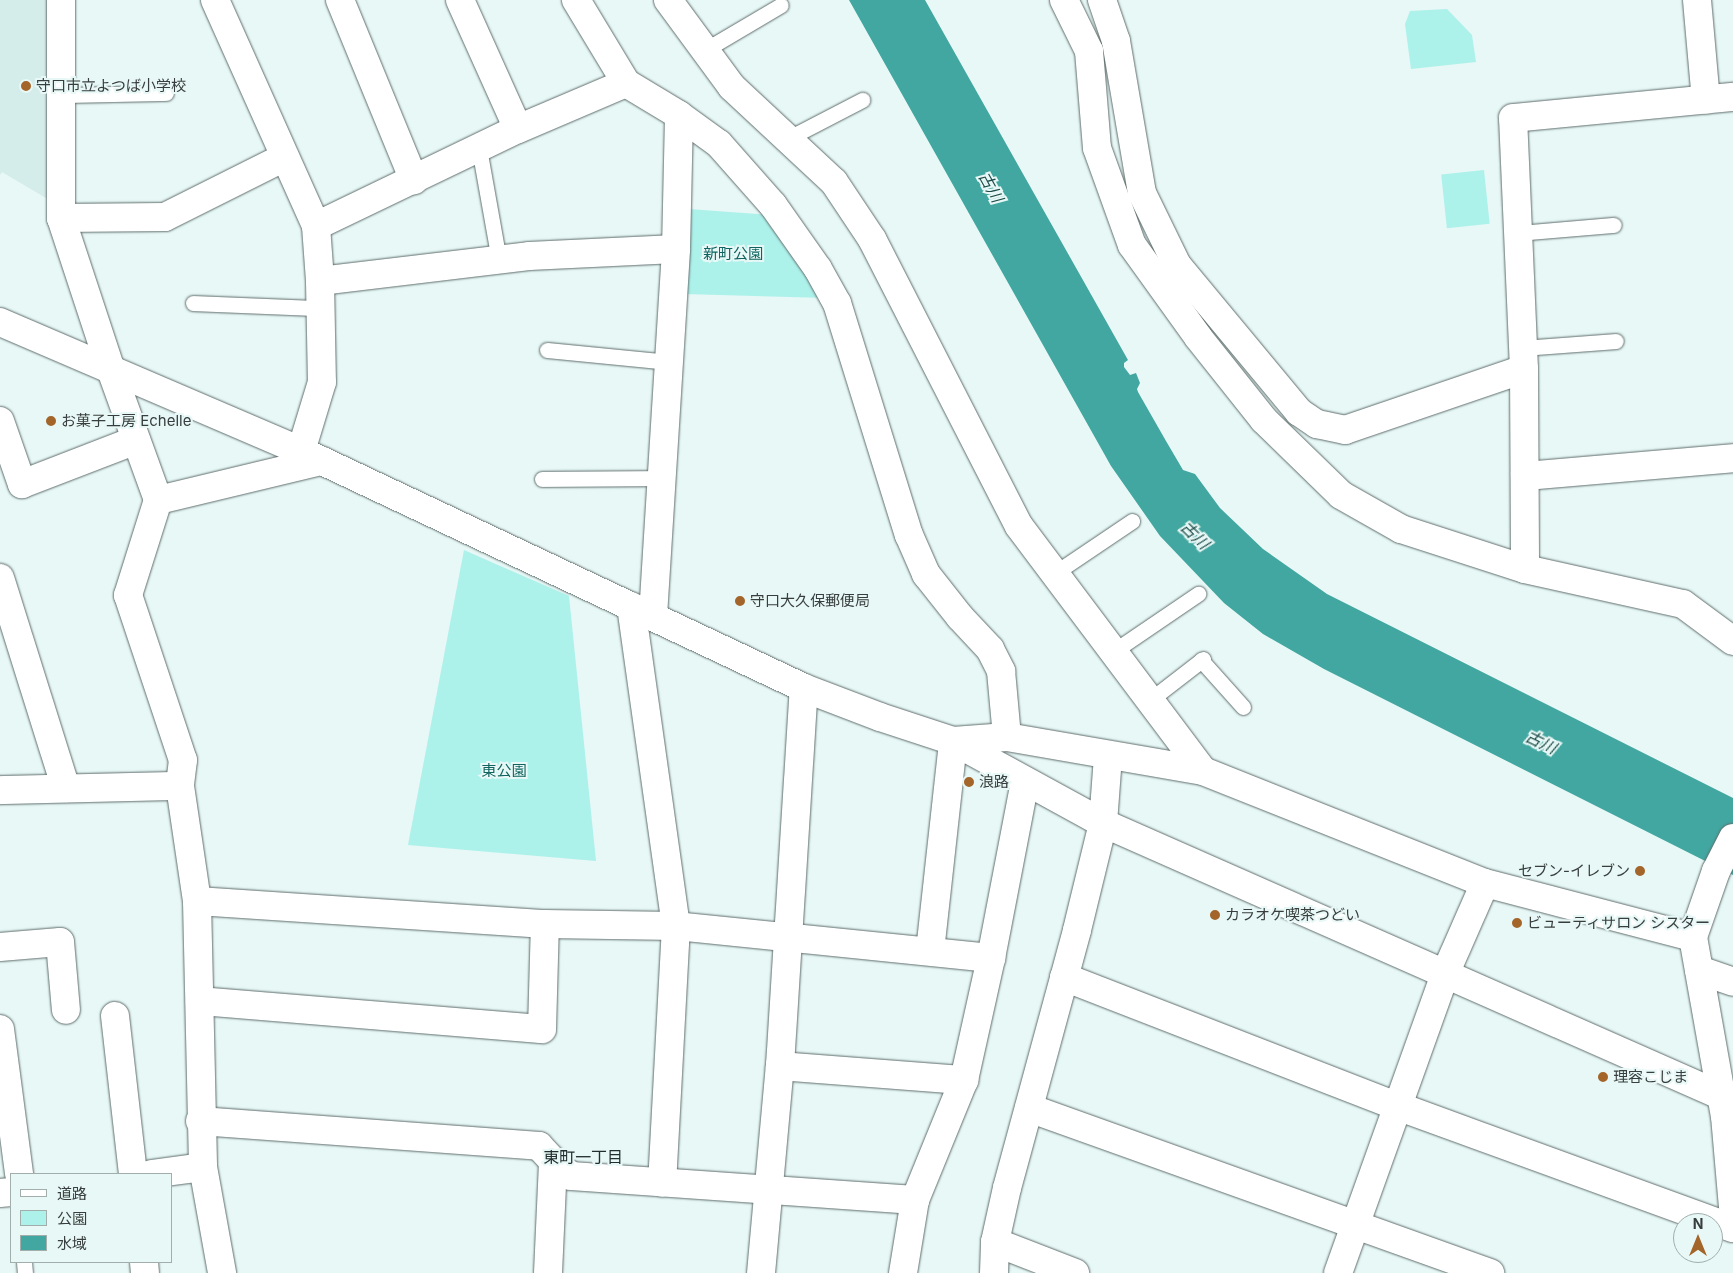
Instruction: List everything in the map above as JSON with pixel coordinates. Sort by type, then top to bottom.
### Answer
[{"type":"street","points":[[61,0],[61,218],[111,370],[158,500],[128,595],[184,760],[180,786],[196,900],[200,1001],[200,1121],[203,1167],[222,1273]]},
{"type":"street","points":[[215,0],[316,226],[322,382],[311,456]]},
{"type":"street","points":[[340,0],[414,180]]},
{"type":"street","points":[[460,0],[518,129]]},
{"type":"street","points":[[576,0],[626,83],[679,115],[719,144],[773,205],[818,268],[837,303],[912,542],[926,574],[960,617],[990,649],[1001,671],[1007,737]]},
{"type":"street","points":[[668,0],[732,87],[834,182],[872,240],[1019,526],[1203,771]]},
{"type":"street","points":[[1064,0],[1089,51],[1097,148],[1132,245],[1198,337],[1264,420],[1341,495],[1401,529],[1525,570],[1683,604],[1733,641]]},
{"type":"street","points":[[1102,0],[1116,41],[1142,193],[1178,265],[1299,412],[1317,424],[1345,430],[1524,359]]},
{"type":"street","points":[[1697,0],[1706,100]]},
{"type":"street","points":[[316,226],[518,129],[626,83]]},
{"type":"street","points":[[1525,570],[1524,359],[1513,118],[1733,97]]},
{"type":"street","points":[[662,1183],[676,926],[642,611],[662,478],[676,249],[679,115]]},
{"type":"street","points":[[61,218],[165,217],[285,157]]},
{"type":"street","points":[[320,294],[529,256],[676,249]]},
{"type":"street","points":[[0,322],[311,456],[804,688],[880,717],[953,740],[1103,823],[1446,974],[1727,1110]]},
{"type":"street","points":[[0,421],[22,484],[136,440]]},
{"type":"street","points":[[158,500],[311,456]]},
{"type":"street","points":[[1525,476],[1733,458]]},
{"type":"street","points":[[0,578],[66,788]]},
{"type":"street","points":[[761,1273],[767,1189],[780,1066],[804,688]]},
{"type":"street","points":[[953,740],[1007,737],[1203,771],[1485,883],[1693,937]]},
{"type":"street","points":[[930,951],[953,740]]},
{"type":"street","points":[[994,1273],[995,1242],[1007,1188],[1103,823],[1108,756]]},
{"type":"street","points":[[903,1273],[915,1200],[964,1080],[991,958],[1025,781]]},
{"type":"street","points":[[0,790],[180,786]]},
{"type":"street","points":[[1733,838],[1716,872],[1693,937],[1727,1110],[1733,1207]]},
{"type":"street","points":[[1338,1273],[1400,1107],[1446,974],[1485,883]]},
{"type":"street","points":[[196,900],[545,924],[676,926],[991,958]]},
{"type":"street","points":[[200,1001],[542,1029],[545,924]]},
{"type":"street","points":[[0,947],[60,942],[66,1010]]},
{"type":"street","points":[[1699,970],[1733,982]]},
{"type":"street","points":[[1064,977],[1400,1107],[1733,1228]]},
{"type":"street","points":[[116,1016],[133,1173]]},
{"type":"street","points":[[0,1029],[19,1173]]},
{"type":"street","points":[[780,1066],[964,1080]]},
{"type":"street","points":[[1029,1108],[1490,1273]]},
{"type":"street","points":[[200,1121],[540,1146],[553,1161],[571,1176],[915,1200]]},
{"type":"street","points":[[548,1273],[553,1161]]},
{"type":"street","points":[[158,1173],[203,1167]]},
{"type":"street","points":[[995,1242],[1075,1273]]},
{"type":"lane","points":[[705,50],[781,5]]},
{"type":"lane","points":[[61,95],[166,93]]},
{"type":"lane","points":[[788,139],[862,100]]},
{"type":"lane","points":[[479,148],[499,260]]},
{"type":"lane","points":[[1518,233],[1614,225]]},
{"type":"lane","points":[[193,303],[320,294]]},
{"type":"lane","points":[[1524,359],[1616,341]]},
{"type":"lane","points":[[547,350],[669,362]]},
{"type":"lane","points":[[542,479],[662,478]]},
{"type":"lane","points":[[1055,573],[1132,521]]},
{"type":"lane","points":[[1114,651],[1198,594]]},
{"type":"lane","points":[[1150,700],[1202,660],[1243,707]]},
{"type":"shaded area","name":"守口市立よつば小学校","points":[[0,0],[53,0],[51,201],[2,172],[0,175]]},
{"type":"green space","points":[[1447,9],[1472,35],[1476,62],[1411,69],[1405,24],[1410,11]]},
{"type":"green space","points":[[1484,170],[1490,224],[1447,228],[1441,174]]},
{"type":"green space","name":"新町公園","points":[[689,209],[771,215],[827,298],[684,294]]},
{"type":"green space","name":"東公園","points":[[464,550],[569,596],[596,861],[408,845]]},
{"type":"water","name":"古川","points":[[849,0],[925,0],[1128,360],[1124,363],[1124,367],[1130,375],[1136,373],[1140,383],[1137,389],[1138,392],[1166,441],[1183,470],[1195,474],[1220,508],[1263,549],[1327,594],[1733,798],[1733,875],[1324,669],[1263,634],[1224,603],[1160,536],[1111,466]]},
{"type":"place","name":"守口市立よつば小学校","points":[[26,86]]},
{"type":"place","name":"お菓子工房 Echelle","points":[[51,421]]},
{"type":"place","name":"守口大久保郵便局","points":[[740,601]]},
{"type":"place","name":"浪路","points":[[969,782]]},
{"type":"place","name":"セブン-イレブン","points":[[1640,871]]},
{"type":"place","name":"カラオケ喫茶つどい","points":[[1215,915]]},
{"type":"place","name":"ビューティサロン シスター","points":[[1517,923]]},
{"type":"place","name":"理容こじま","points":[[1603,1077]]},
{"type":"district","name":"東町一丁目","points":[[583,1157]]}]
